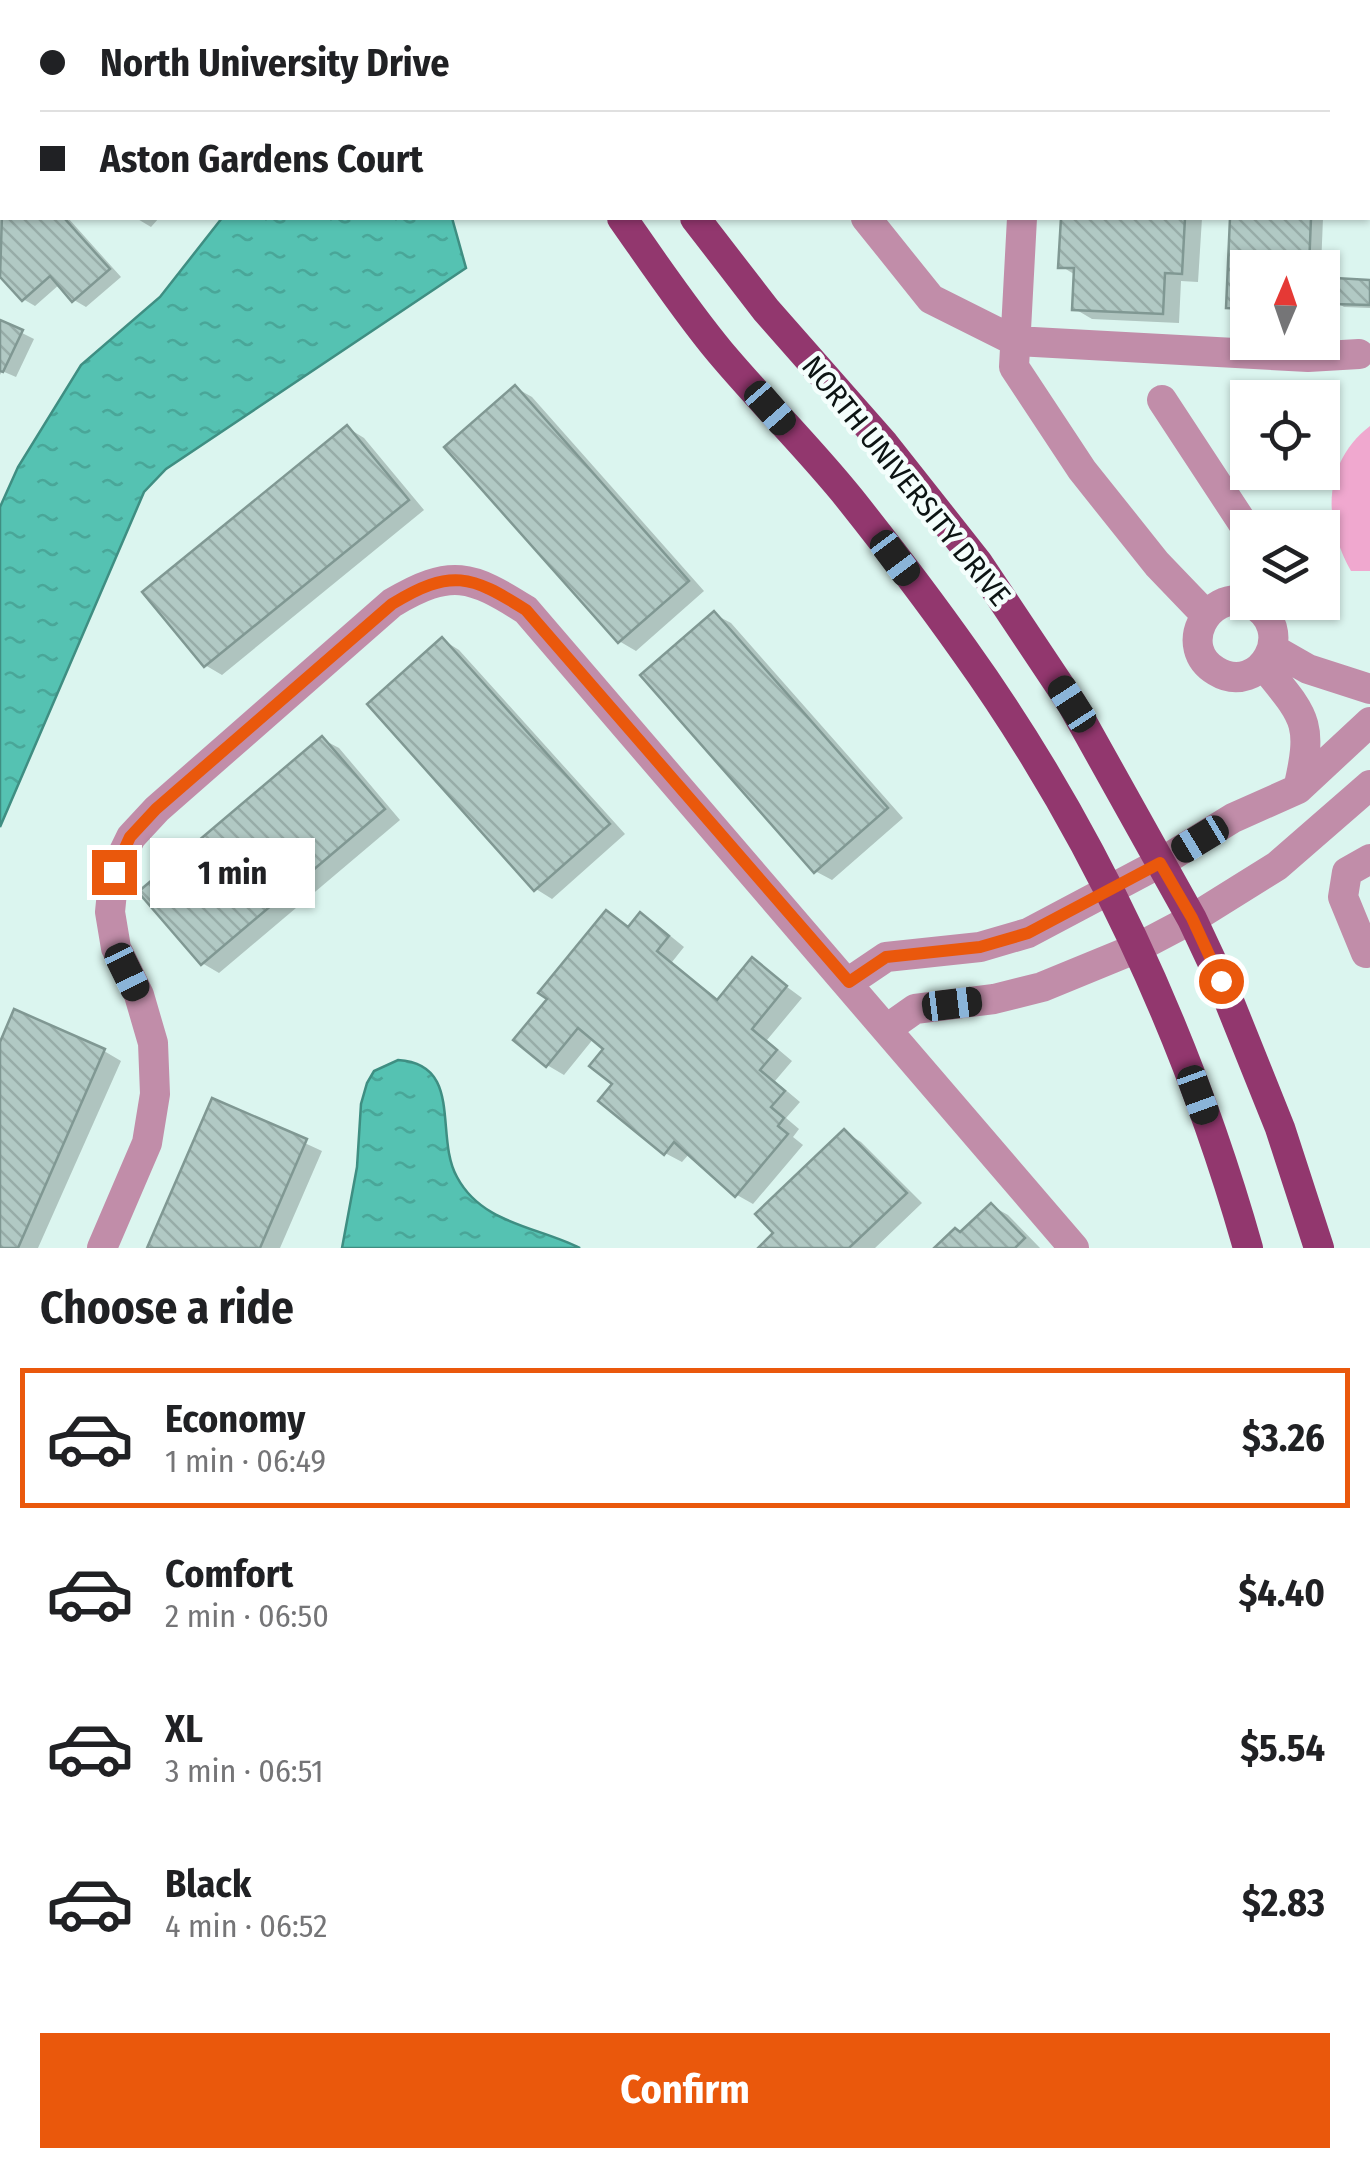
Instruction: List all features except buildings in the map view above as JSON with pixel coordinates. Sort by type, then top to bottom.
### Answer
[{"type":"main road","name":"NORTH UNIVERSITY DRIVE","points":[[629,220],[718,349],[849,498],[964,649],[1032,750],[1137,948],[1186,1062],[1248,1248]]},
{"type":"main road","name":"NORTH UNIVERSITY DRIVE","points":[[697,220],[766,310],[884,444],[978,563],[1072,704],[1192,918],[1254,1058],[1319,1248]]},
{"type":"street","points":[[868,220],[931,300],[1014,341],[1308,357],[1360,354]]},
{"type":"street","points":[[1022,220],[1014,367],[1082,470],[1157,564],[1206,614]]},
{"type":"street","points":[[1162,400],[1234,510]]},
{"type":"street","points":[[102,1248],[147,1143],[156,1094],[152,1042],[139,995],[116,948],[110,912],[114,872],[130,837],[156,809],[392,604],[424,584],[456,579],[489,586],[526,610],[1074,1248]]},
{"type":"street","points":[[1230,601],[1206,614],[1199,626],[1200,651],[1216,671],[1240,676],[1268,657],[1274,638],[1269,620]]},
{"type":"street","points":[[1268,657],[1300,711],[1308,747],[1298,789]]},
{"type":"street","points":[[1268,657],[1370,689]]},
{"type":"street","points":[[849,982],[886,957],[980,947],[1028,933],[1160,863],[1234,818],[1298,789],[1370,722]]},
{"type":"street","points":[[888,1028],[915,1009],[994,999],[1042,987],[1137,948],[1277,866],[1370,785]]},
{"type":"street","points":[[1369,960],[1342,897],[1347,872],[1370,859]]},
{"type":"shaded area","points":[[1370,426],[1370,571],[1351,571],[1340,547],[1340,510],[1332,510],[1333,490],[1340,490],[1340,465],[1354,441]]},
{"type":"water","points":[[220,220],[453,220],[466,268],[166,469],[144,492],[0,827],[0,507],[18,467],[81,365],[160,297]]},
{"type":"water","points":[[398,1060],[419,1064],[432,1074],[440,1088],[451,1160],[468,1193],[511,1222],[580,1248],[342,1248],[367,1083],[374,1071]]},
{"type":"route","points":[[114,872],[130,837],[156,809],[392,604],[424,584],[456,579],[489,586],[526,610],[849,982],[886,957],[980,947],[1028,933],[1160,863],[1192,918],[1221,981]]}]
